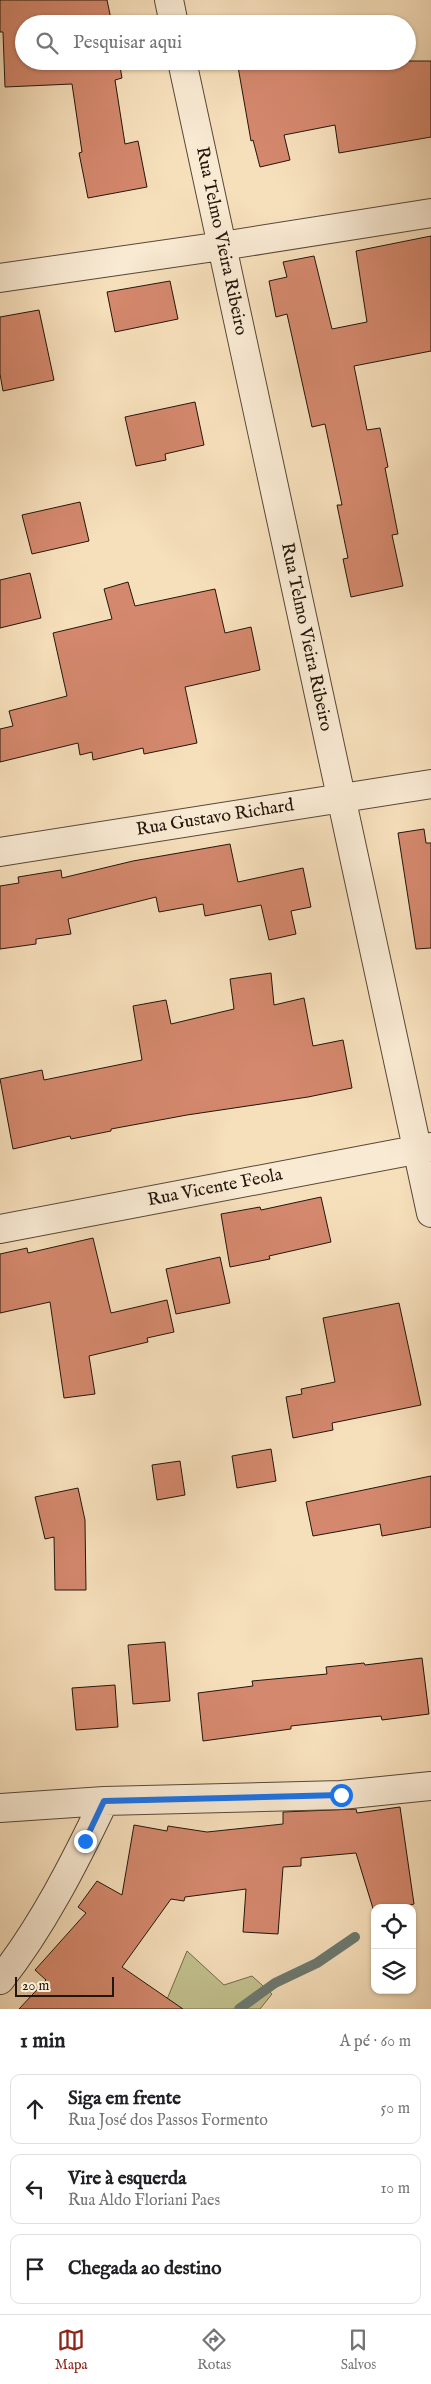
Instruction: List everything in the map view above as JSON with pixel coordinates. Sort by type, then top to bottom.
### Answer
[{"type":"street","points":[[169,0],[172,15]]},
{"type":"street","name":"Rua Telmo Vieira Ribeiro","points":[[184,70],[341,798],[424,1148],[431,1213]]},
{"type":"street","points":[[0,278],[431,213]]},
{"type":"street","name":"Rua Gustavo Richard","points":[[0,852],[431,784]]},
{"type":"street","name":"Rua Vicente Feola","points":[[0,1229],[424,1148]]},
{"type":"street","points":[[0,1808],[104,1801],[341,1795],[431,1786]]},
{"type":"street","points":[[0,1980],[48,1908],[85,1841],[104,1801]]},
{"type":"shaded area","points":[[187,1951],[224,1985],[252,1976],[272,1994],[260,2009],[163,2009]]},
{"type":"building","points":[[0,0],[107,0],[110,15],[15,15],[15,70],[121,70],[122,78],[115,80],[125,144],[138,141],[147,187],[88,198],[79,153],[82,152],[72,84],[5,87],[3,32],[0,32]]},
{"type":"building","points":[[416,61],[431,61],[431,137],[339,153],[335,125],[284,135],[290,160],[260,167],[253,140],[251,141],[239,70],[416,70]]},
{"type":"building","points":[[431,236],[431,351],[354,366],[367,430],[380,428],[388,467],[385,468],[398,534],[392,535],[403,586],[351,597],[343,559],[348,558],[337,505],[342,505],[325,424],[312,427],[287,314],[276,317],[269,281],[287,277],[283,262],[314,256],[332,329],[367,322],[356,251]]},
{"type":"building","points":[[170,281],[178,319],[115,332],[107,292]]},
{"type":"building","points":[[39,310],[54,380],[3,391],[0,374],[0,317]]},
{"type":"building","points":[[195,402],[204,445],[165,454],[166,460],[136,466],[125,417]]},
{"type":"building","points":[[80,502],[89,541],[32,554],[22,515]]},
{"type":"building","points":[[30,573],[41,618],[0,628],[0,580]]},
{"type":"building","points":[[128,582],[135,606],[215,589],[225,633],[251,627],[260,670],[185,687],[197,743],[144,754],[143,748],[93,760],[92,752],[80,755],[78,743],[0,762],[0,729],[13,726],[9,711],[67,696],[53,633],[112,619],[104,589]]},
{"type":"building","points":[[424,829],[426,843],[431,843],[431,948],[416,949],[398,833]]},
{"type":"building","points":[[230,844],[238,882],[303,868],[311,907],[291,911],[296,934],[269,940],[261,905],[205,916],[203,904],[159,912],[156,897],[68,919],[71,934],[36,939],[36,944],[0,949],[0,886],[19,883],[18,877],[61,870],[62,878],[133,861]]},
{"type":"building","points":[[271,973],[274,1005],[304,998],[313,1046],[343,1040],[352,1088],[308,1097],[187,1115],[111,1129],[111,1131],[71,1139],[70,1136],[13,1149],[0,1079],[42,1070],[44,1080],[142,1060],[133,1006],[166,1000],[171,1024],[234,1009],[230,979]]},
{"type":"building","points":[[321,1197],[331,1242],[269,1256],[270,1259],[230,1267],[221,1214],[260,1207],[261,1210]]},
{"type":"building","points":[[93,1238],[111,1313],[167,1300],[174,1332],[147,1338],[148,1342],[89,1356],[95,1394],[64,1398],[50,1302],[0,1313],[0,1254],[27,1248],[28,1253]]},
{"type":"building","points":[[220,1257],[230,1303],[176,1314],[166,1269]]},
{"type":"building","points":[[399,1303],[421,1405],[332,1423],[333,1430],[293,1438],[286,1397],[302,1394],[301,1389],[335,1382],[323,1318]]},
{"type":"building","points":[[271,1449],[276,1481],[237,1488],[232,1456]]},
{"type":"building","points":[[180,1461],[185,1495],[157,1500],[152,1465]]},
{"type":"building","points":[[431,1476],[431,1527],[382,1536],[380,1524],[313,1536],[306,1502]]},
{"type":"building","points":[[78,1488],[85,1520],[86,1590],[55,1590],[54,1537],[45,1539],[35,1497]]},
{"type":"building","points":[[165,1642],[170,1701],[133,1704],[128,1645]]},
{"type":"building","points":[[422,1658],[429,1714],[382,1720],[381,1716],[291,1726],[291,1729],[203,1741],[198,1693],[253,1686],[252,1681],[327,1674],[326,1667],[364,1663],[365,1665]]},
{"type":"building","points":[[115,1685],[118,1727],[76,1730],[72,1688]]},
{"type":"building","points":[[400,1807],[414,1904],[372,1904],[356,1853],[301,1858],[301,1866],[283,1867],[278,1934],[243,1932],[246,1889],[185,1897],[184,1901],[171,1899],[122,1967],[183,2009],[19,2009],[46,1980],[35,1970],[86,1913],[78,1907],[97,1881],[122,1895],[134,1825],[167,1831],[168,1826],[207,1832],[283,1824],[283,1812],[356,1809],[357,1813]]},
{"type":"waterway","points":[[239,2009],[275,1983],[317,1963],[355,1937]]},
{"type":"route","points":[[85,1841],[104,1801],[341,1795]]}]
